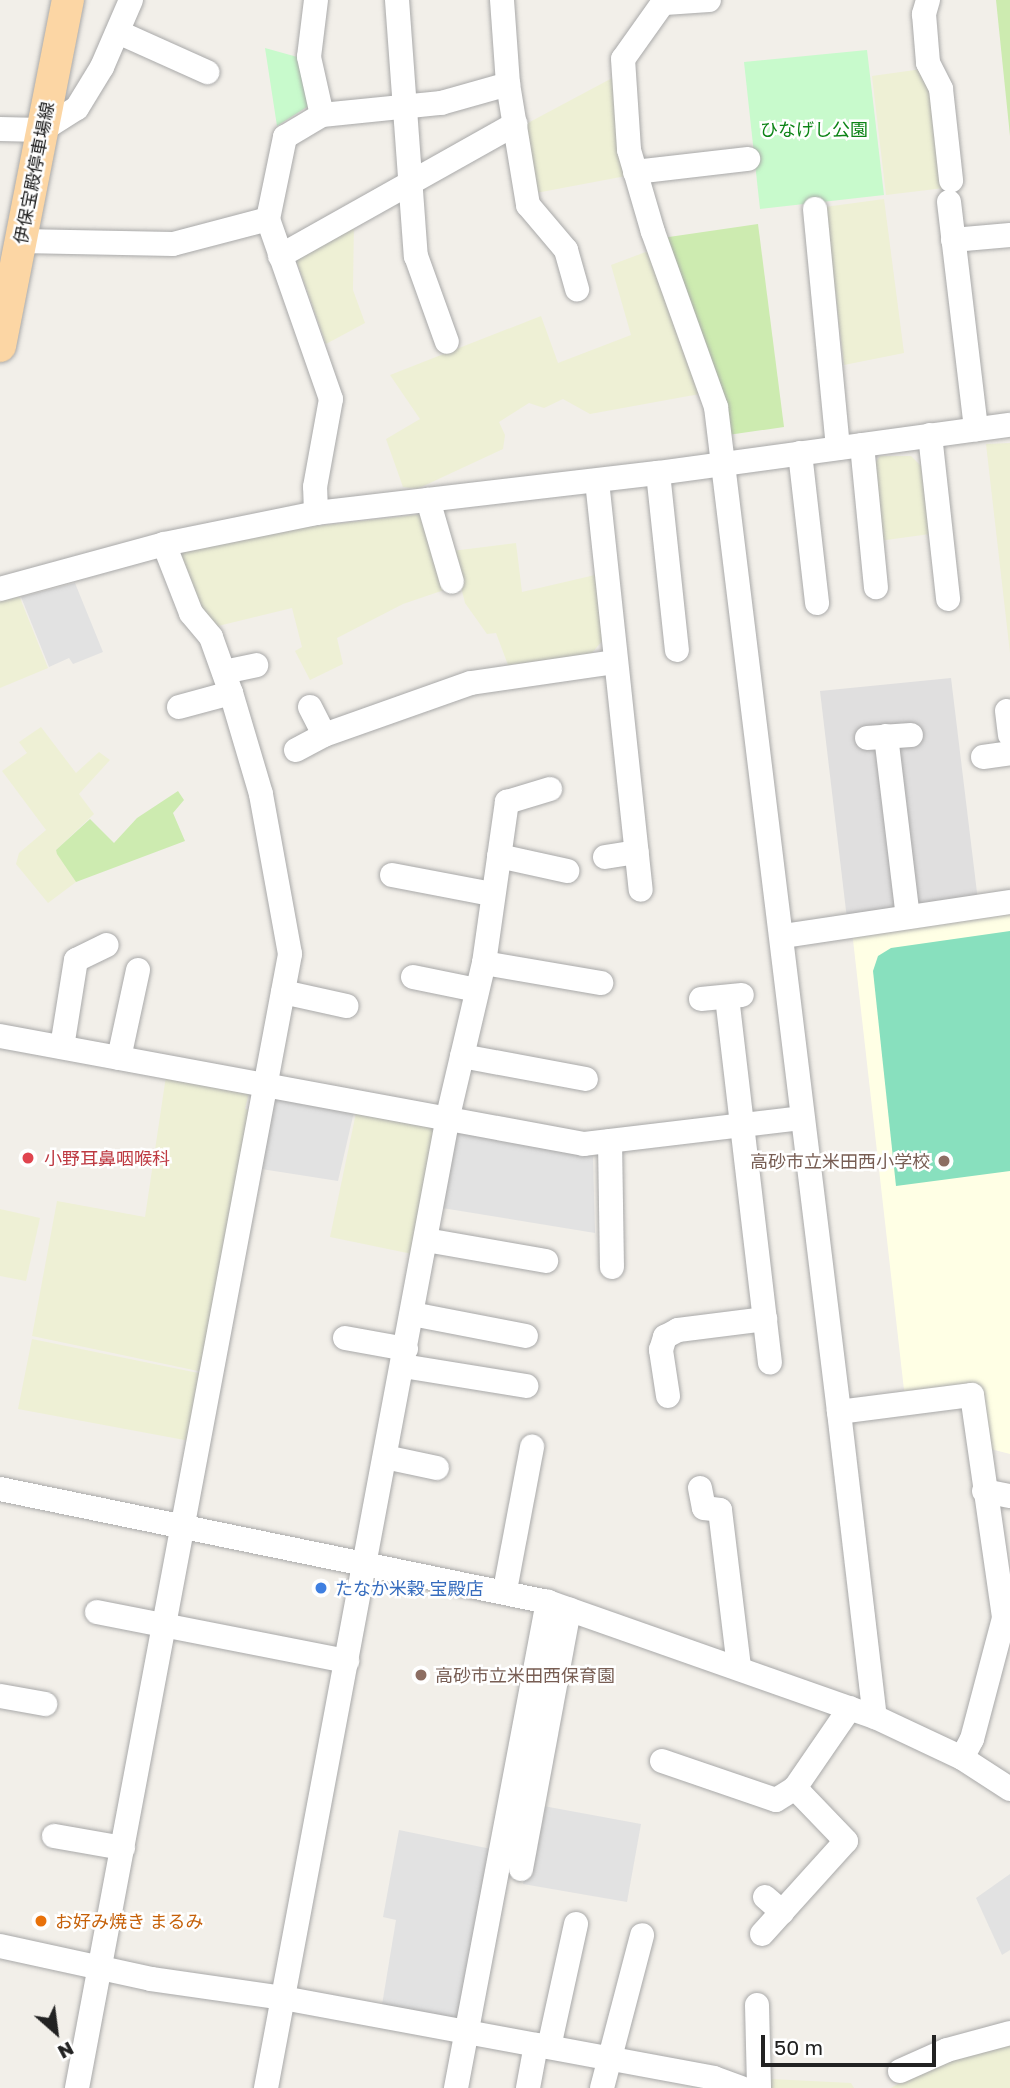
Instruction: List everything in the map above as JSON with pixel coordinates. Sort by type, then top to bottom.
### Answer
[{"type":"main road","name":"伊保宝殿停車場線","points":[[0,346],[68,0]]},
{"type":"street","points":[[0,129],[42,130],[77,108],[118,33],[131,0]]},
{"type":"street","points":[[397,0],[397,38],[410,184],[402,234],[422,281],[446,309],[447,342]]},
{"type":"street","points":[[502,0],[508,84],[528,205],[574,246],[577,289]]},
{"type":"street","points":[[709,0],[665,2],[623,59],[629,150],[716,407],[783,936],[801,1118],[875,1717]]},
{"type":"street","points":[[928,0],[924,14],[929,62],[941,89],[959,150],[950,191],[953,240],[976,429]]},
{"type":"street","points":[[314,8],[309,57],[322,115]]},
{"type":"street","points":[[118,33],[207,72]]},
{"type":"street","points":[[317,513],[315,487],[331,399],[268,219],[285,136],[322,115],[441,103],[508,84]]},
{"type":"street","points":[[280,256],[515,124]]},
{"type":"street","points":[[635,172],[748,159]]},
{"type":"street","points":[[815,209],[850,446],[876,587]]},
{"type":"street","points":[[20,241],[173,244],[268,219]]},
{"type":"street","points":[[953,240],[1010,235]]},
{"type":"street","points":[[0,589],[164,544],[317,513],[597,481],[1010,425]]},
{"type":"street","points":[[930,436],[948,599]]},
{"type":"street","points":[[800,453],[817,603]]},
{"type":"street","points":[[659,473],[684,601],[677,650]]},
{"type":"street","points":[[597,481],[623,673],[641,890]]},
{"type":"street","points":[[428,500],[452,582]]},
{"type":"street","points":[[78,2088],[290,954],[279,879],[261,794],[228,682],[211,637],[191,613],[164,544]]},
{"type":"street","points":[[179,707],[256,665]]},
{"type":"street","points":[[296,750],[324,735],[471,683],[623,673]]},
{"type":"street","points":[[310,707],[324,735]]},
{"type":"street","points":[[908,917],[876,737],[911,734]]},
{"type":"street","points":[[983,757],[1010,753]]},
{"type":"street","points":[[266,2088],[448,1116],[484,963],[507,802],[550,789]]},
{"type":"street","points":[[605,857],[637,852]]},
{"type":"street","points":[[499,856],[567,871]]},
{"type":"street","points":[[392,875],[492,894]]},
{"type":"street","points":[[783,936],[1010,902]]},
{"type":"street","points":[[62,1047],[76,960],[107,945]]},
{"type":"street","points":[[484,963],[600,983]]},
{"type":"street","points":[[119,1058],[138,970]]},
{"type":"street","points":[[413,977],[477,990]]},
{"type":"street","points":[[283,992],[346,1006]]},
{"type":"street","points":[[701,999],[735,996],[743,1126],[770,1362]]},
{"type":"street","points":[[0,1035],[448,1116],[584,1144],[801,1118]]},
{"type":"street","points":[[462,1056],[586,1079]]},
{"type":"street","points":[[610,1141],[612,1267]]},
{"type":"street","points":[[426,1240],[546,1261]]},
{"type":"street","points":[[412,1314],[526,1336]]},
{"type":"street","points":[[668,1396],[662,1350],[665,1337],[678,1330],[765,1319]]},
{"type":"street","points":[[345,1338],[404,1357],[526,1386]]},
{"type":"street","points":[[839,1412],[972,1395],[1004,1619],[972,1739],[962,1758]]},
{"type":"street","points":[[505,1590],[531,1447]]},
{"type":"street","points":[[385,1457],[438,1468]]},
{"type":"street","points":[[701,1488],[704,1507],[720,1510],[731,1528],[739,1666]]},
{"type":"street","points":[[0,1489],[366,1561],[505,1590],[559,1605],[739,1666],[875,1717],[962,1758],[1010,1789]]},
{"type":"street","points":[[984,1491],[1010,1496]]},
{"type":"street","points":[[456,2088],[466,2032],[515,1869],[559,1605]]},
{"type":"street","points":[[97,1612],[347,1661]]},
{"type":"street","points":[[0,1696],[45,1704]]},
{"type":"street","points":[[662,1761],[776,1800],[794,1788],[850,1708]]},
{"type":"street","points":[[762,1934],[774,1904],[846,1841],[794,1788]]},
{"type":"street","points":[[54,1836],[123,1848]]},
{"type":"street","points":[[528,2088],[543,2046],[576,1924]]},
{"type":"street","points":[[602,2088],[608,2058],[617,2041],[642,1935]]},
{"type":"street","points":[[0,1946],[101,1969],[283,1998],[608,2058],[674,2080],[741,2088]]},
{"type":"street","points":[[757,2004],[759,2088]]},
{"type":"street","points":[[900,2071],[947,2050],[1010,2033]]},
{"type":"shaded area","points":[[922,69],[934,99],[944,188],[886,195],[872,76]]},
{"type":"shaded area","points":[[616,76],[626,176],[536,193],[526,124]]},
{"type":"shaded area","points":[[884,199],[904,353],[844,365],[825,207]]},
{"type":"shaded area","points":[[354,219],[353,290],[365,323],[326,344],[293,251]]},
{"type":"shaded area","points":[[651,250],[705,393],[590,414],[563,399],[544,408],[529,403],[499,422],[505,435],[503,449],[417,489],[403,487],[386,439],[420,419],[390,375],[541,316],[558,363],[631,335],[611,265]]},
{"type":"shaded area","points":[[1010,443],[1010,653],[986,444]]},
{"type":"shaded area","points":[[880,456],[911,456],[921,466],[930,534],[879,541],[871,469]]},
{"type":"shaded area","points":[[424,514],[447,589],[403,604],[337,638],[343,664],[310,680],[295,651],[302,647],[292,608],[214,627],[175,564],[181,551],[298,528]]},
{"type":"shaded area","points":[[516,543],[522,592],[595,575],[603,640],[591,654],[508,665],[496,633],[487,634],[465,603],[452,551]]},
{"type":"shaded area","points":[[75,583],[103,652],[73,664],[69,658],[49,667],[21,597]]},
{"type":"shaded area","points":[[13,593],[20,598],[48,668],[0,688],[0,599]]},
{"type":"shaded area","points":[[951,678],[978,901],[847,919],[820,691]]},
{"type":"shaded area","points":[[41,727],[76,773],[99,752],[110,760],[79,794],[94,814],[56,850],[76,882],[48,903],[16,864],[19,853],[46,830],[2,771],[27,753],[19,742]]},
{"type":"shaded area","name":"高砂市立米田西小学校","points":[[1010,912],[1010,1454],[983,1447],[976,1391],[907,1395],[904,1390],[852,931]]},
{"type":"shaded area","points":[[166,1076],[249,1093],[245,1109],[251,1110],[203,1372],[32,1336],[57,1201],[145,1217]]},
{"type":"shaded area","points":[[268,1094],[354,1112],[338,1181],[255,1168]]},
{"type":"shaded area","points":[[356,1113],[440,1128],[417,1255],[330,1237]]},
{"type":"shaded area","points":[[449,1129],[593,1156],[595,1233],[436,1207]]},
{"type":"shaded area","points":[[0,1209],[40,1218],[26,1281],[0,1276]]},
{"type":"shaded area","points":[[32,1339],[203,1374],[190,1441],[18,1409]]},
{"type":"shaded area","points":[[538,1805],[641,1824],[627,1902],[523,1884]]},
{"type":"shaded area","points":[[399,1830],[491,1849],[459,2019],[382,2005],[396,1920],[383,1917]]},
{"type":"shaded area","points":[[1010,1874],[1010,1950],[1002,1955],[976,1898]]},
{"type":"shaded area","points":[[1010,2040],[1010,2088],[891,2088],[934,2063]]},
{"type":"shaded area","points":[[771,2079],[851,2083],[854,2088],[771,2088]]},
{"type":"green space","points":[[996,0],[1010,0],[1010,136]]},
{"type":"green space","points":[[265,48],[301,58],[310,105],[277,126]]},
{"type":"green space","name":"ひなげし公園","points":[[867,50],[884,195],[760,209],[744,62]]},
{"type":"green space","points":[[758,224],[784,427],[728,435],[662,238]]},
{"type":"green space","points":[[178,791],[184,800],[173,813],[185,841],[76,882],[56,850],[90,819],[114,843],[137,818]]},
{"type":"green space","points":[[1010,931],[1010,1171],[896,1186],[873,971],[878,956],[891,948]]},
{"type":"place","name":"小野耳鼻咽喉科","points":[[28,1158]]},
{"type":"place","name":"高砂市立米田西小学校","points":[[944,1161]]},
{"type":"place","name":"たなか米穀 宝殿店","points":[[321,1588]]},
{"type":"place","name":"高砂市立米田西保育園","points":[[421,1675]]},
{"type":"place","name":"お好み焼き まるみ","points":[[41,1921]]}]
